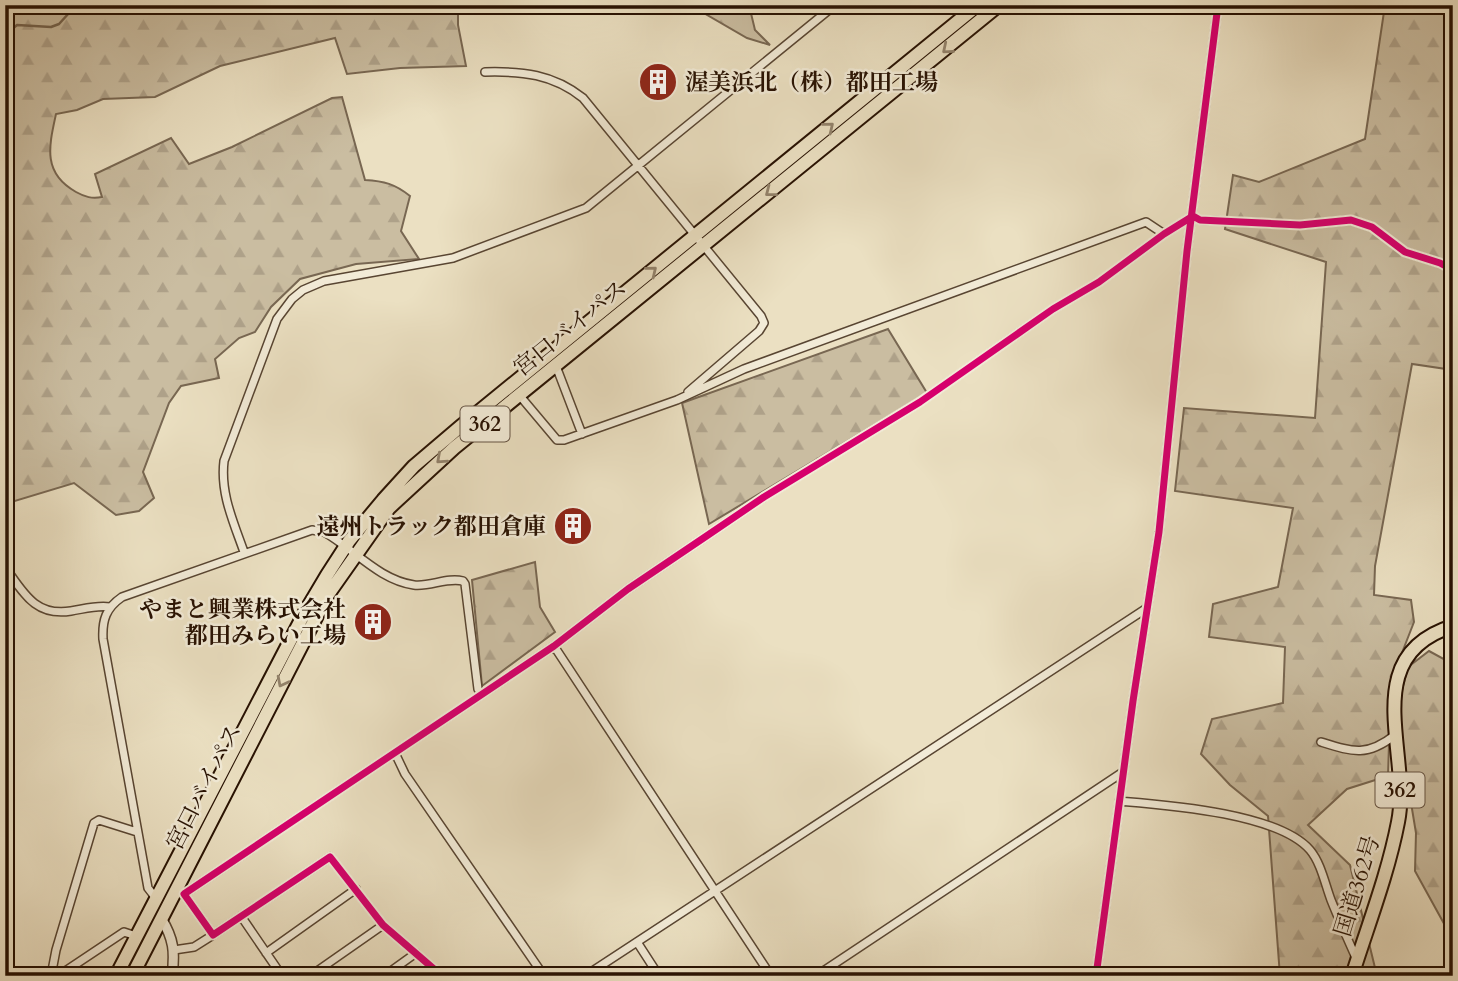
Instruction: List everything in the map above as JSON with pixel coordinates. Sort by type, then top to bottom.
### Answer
[{"type":"highway","name":"宮口バイパス","points":[[131,976],[351,549],[389,508],[449,452],[556,366],[963,10],[978,5]]},
{"type":"highway","name":"宮口バイパス","points":[[116,976],[305,612],[414,466],[999,5]]},
{"type":"highway","name":"国道362号","points":[[1352,976],[1399,820],[1401,789],[1393,717],[1394,693],[1401,668],[1415,648],[1432,634],[1453,626]]},
{"type":"street","points":[[244,552],[226,500],[223,484],[224,461],[278,319],[292,299],[303,290],[324,281],[453,258],[586,208],[835,5]]},
{"type":"street","points":[[1096,976],[1159,532],[1186,251],[1193,216],[1218,5]]},
{"type":"street","points":[[485,72],[524,72],[548,78],[566,86],[590,105],[761,316],[764,323],[759,331],[680,398]]},
{"type":"street","points":[[213,934],[184,894],[554,646],[628,589],[764,497],[920,402],[1052,309],[1100,282],[1164,234],[1193,216]]},
{"type":"street","points":[[1193,216],[1200,220],[1300,225],[1351,220],[1372,228],[1405,252],[1453,270]]},
{"type":"street","points":[[520,396],[557,440],[564,440],[680,398],[744,369],[1146,222],[1164,234]]},
{"type":"street","points":[[556,366],[582,434]]},
{"type":"street","points":[[155,897],[148,888],[103,639],[103,622],[110,607],[127,594],[312,530],[324,532],[385,575],[404,583],[422,585],[457,579],[463,581],[478,690],[481,694]]},
{"type":"street","points":[[5,567],[24,594],[45,610],[60,612],[110,607]]},
{"type":"street","points":[[585,976],[1147,608]]},
{"type":"street","points":[[554,646],[771,976]]},
{"type":"street","points":[[1321,742],[1360,752],[1374,749],[1395,735]]},
{"type":"street","points":[[395,753],[405,774],[544,976]]},
{"type":"street","points":[[816,976],[1123,772]]},
{"type":"street","points":[[1119,801],[1201,810],[1273,828],[1300,841],[1319,867],[1357,960]]},
{"type":"street","points":[[51,976],[94,822],[99,820],[138,832]]},
{"type":"street","points":[[174,950],[194,947],[330,857],[383,925],[442,976]]},
{"type":"street","points":[[266,953],[356,889]]},
{"type":"street","points":[[241,916],[282,976]]},
{"type":"street","points":[[161,918],[172,937],[172,976]]},
{"type":"street","points":[[310,976],[383,925]]},
{"type":"street","points":[[58,976],[124,932],[135,936]]},
{"type":"street","points":[[636,942],[659,976]]},
{"type":"street","points":[[1090,943],[1099,947]]},
{"type":"street","points":[[384,976],[416,953]]},
{"type":"green space","points":[[5,5],[458,5],[458,25],[466,66],[400,68],[347,74],[335,38],[220,66],[155,97],[103,99],[77,110],[56,114],[50,148],[53,167],[65,185],[76,192],[98,198],[102,197],[95,174],[171,138],[189,164],[232,147],[332,98],[342,97],[365,180],[389,184],[410,196],[401,231],[419,259],[356,264],[300,279],[271,307],[255,332],[239,338],[215,359],[219,378],[181,386],[169,403],[143,472],[154,498],[139,511],[116,515],[74,483],[5,504]]},
{"type":"green space","points":[[690,5],[749,5],[755,30],[770,45],[747,38]]},
{"type":"green space","points":[[1385,5],[1453,5],[1453,370],[1412,364],[1375,566],[1374,595],[1411,600],[1414,622],[1391,681],[1388,776],[1347,789],[1308,825],[1350,865],[1377,976],[1280,976],[1268,816],[1230,785],[1201,754],[1212,719],[1283,703],[1285,647],[1209,637],[1213,604],[1278,587],[1293,508],[1175,491],[1184,408],[1315,418],[1326,262],[1225,229],[1233,175],[1259,182],[1365,139]]},
{"type":"green space","points":[[888,329],[927,393],[709,524],[682,403]]},
{"type":"green space","points":[[535,562],[540,607],[555,632],[482,686],[472,580]]},
{"type":"green space","points":[[1429,651],[1453,664],[1453,940],[1415,871],[1416,833],[1401,742],[1400,698],[1408,667]]},
{"type":"waterway","points":[[5,35],[17,25],[51,27],[59,24],[69,13],[102,5]]},
{"type":"cycle path","points":[[1096,976],[1159,532],[1187,251],[1218,5]]},
{"type":"cycle path","points":[[442,976],[383,925],[330,857],[213,935],[184,894],[554,646],[628,589],[764,497],[920,402],[1193,216],[1200,220],[1300,225],[1351,220],[1372,227],[1405,252],[1453,270]]},
{"type":"place","name":"渥美浜北（株）都田工場","points":[[658,82]]},
{"type":"place","name":"遠州トラック都田倉庫","points":[[573,526]]},
{"type":"place","name":"やまと興業株式会社 都田みらい工場","points":[[373,622]]}]
